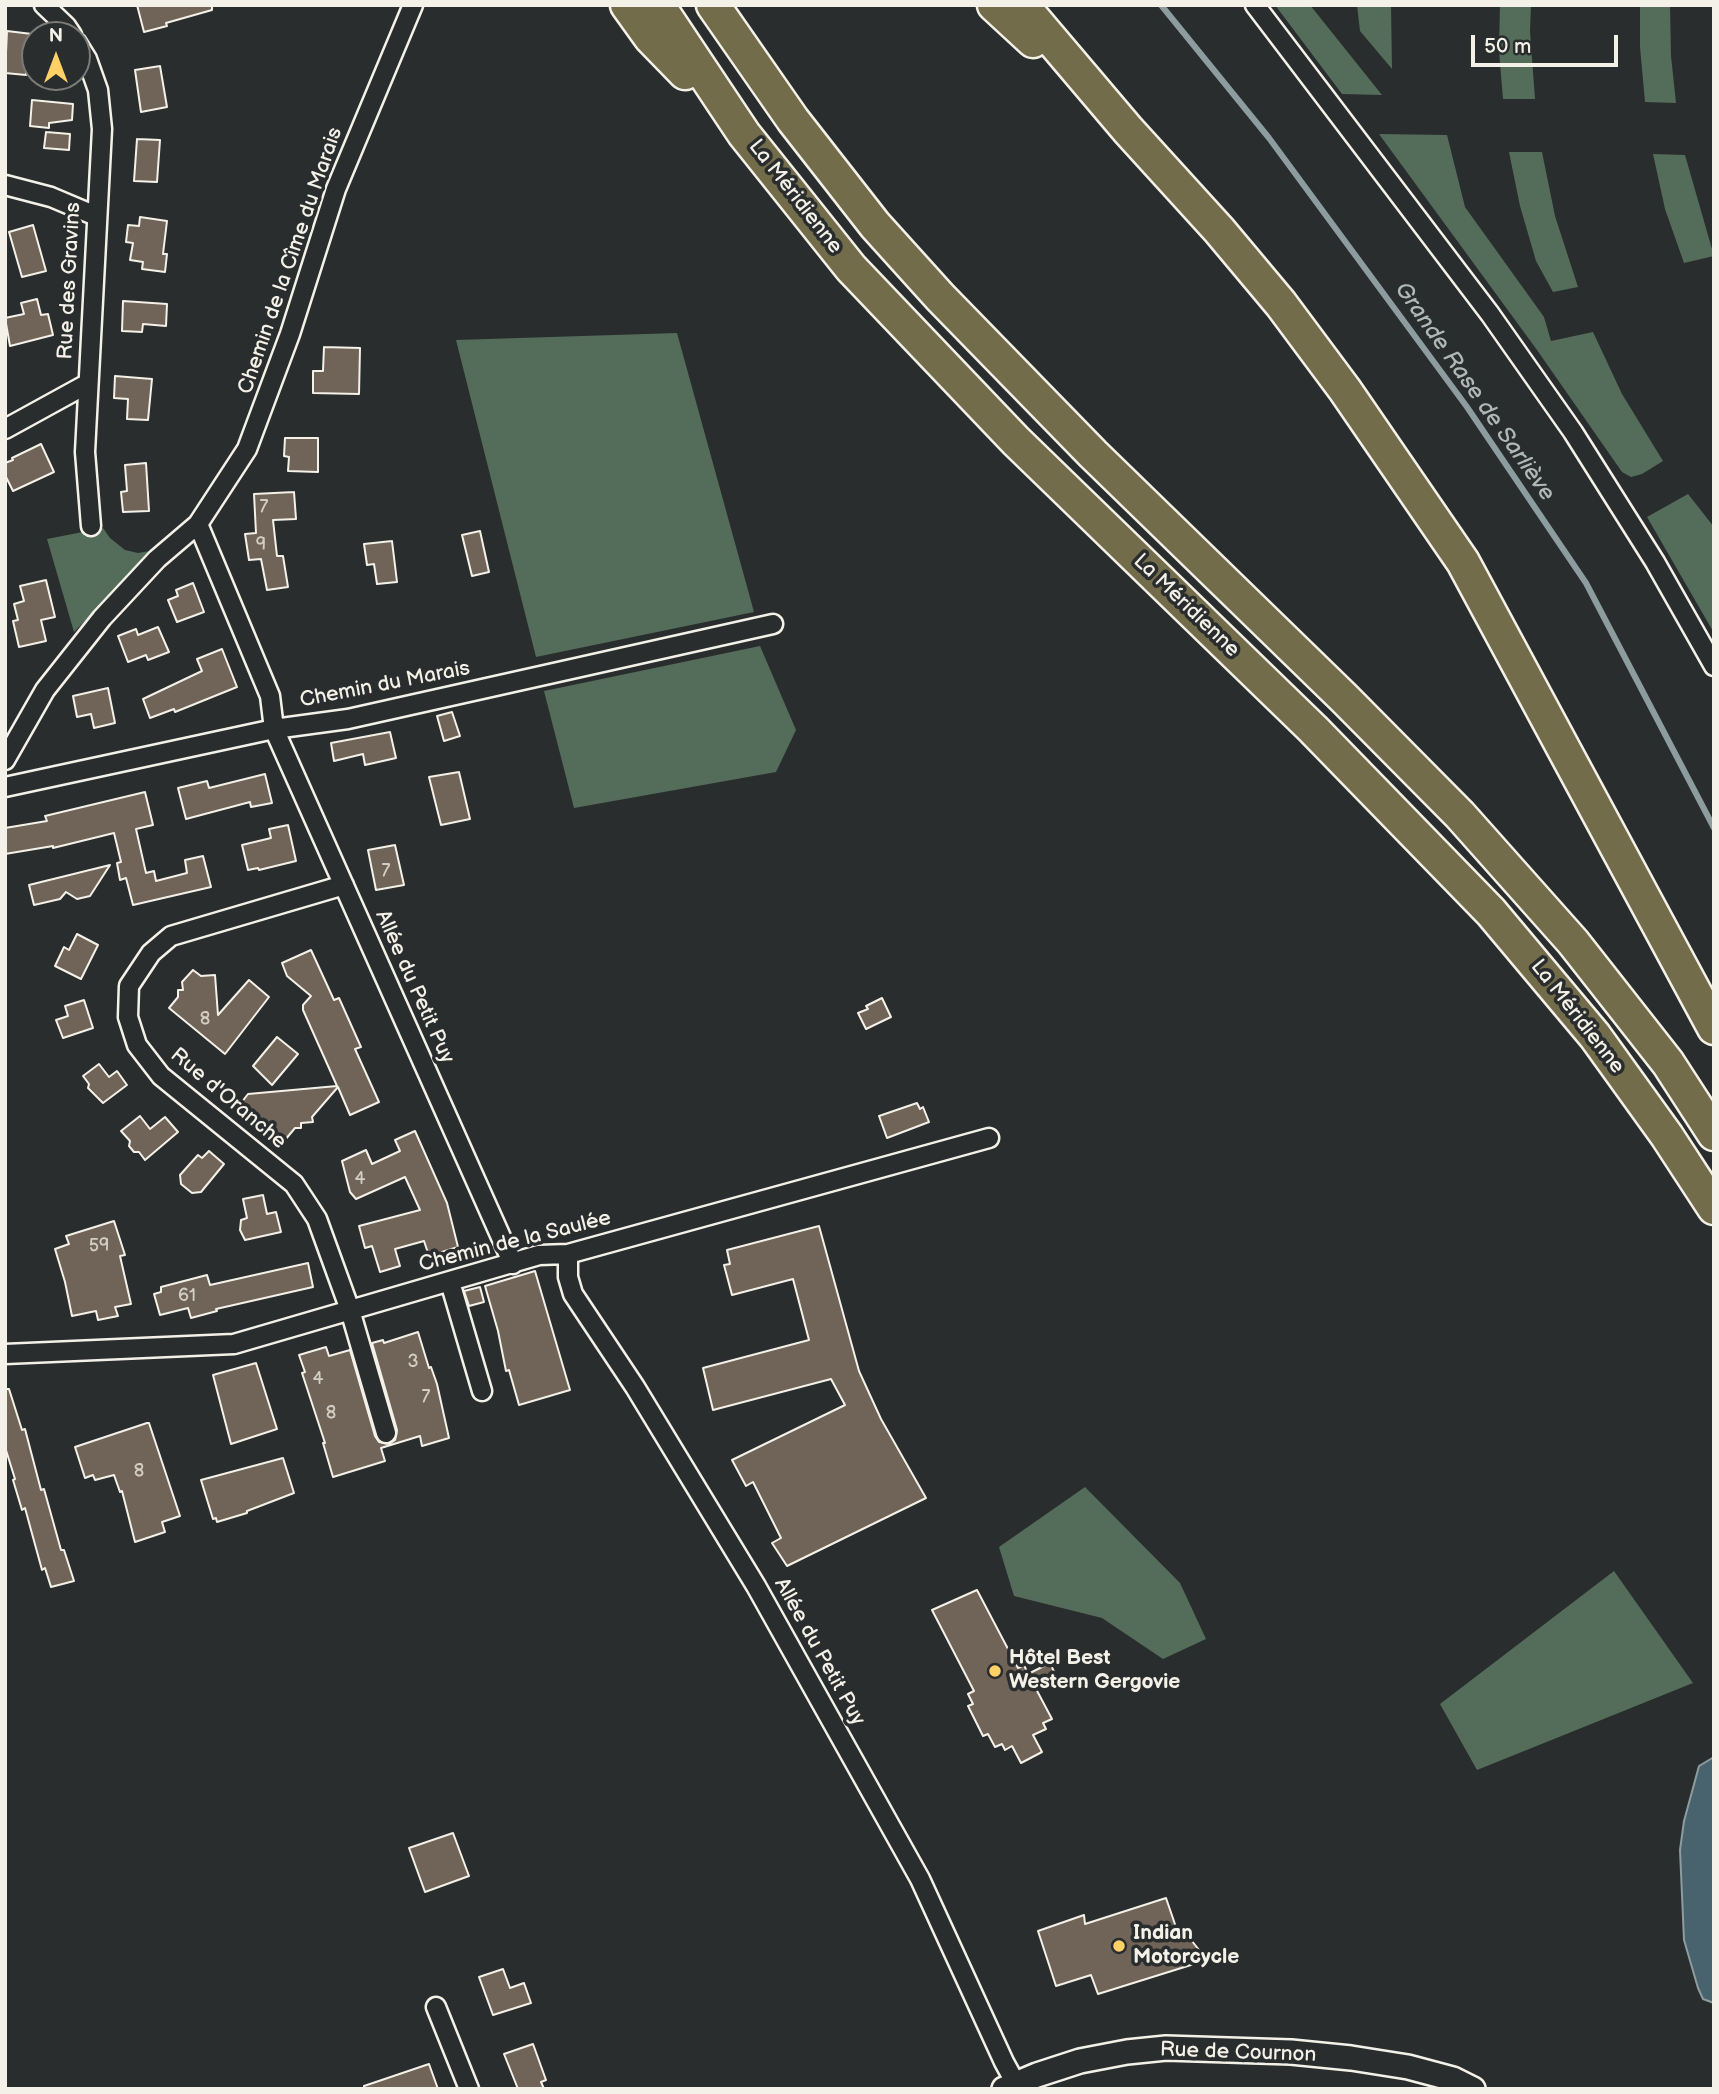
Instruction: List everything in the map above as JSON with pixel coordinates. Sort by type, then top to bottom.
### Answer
[{"type":"highway","points":[[626,5],[650,37],[744,134]]},
{"type":"highway","name":"La Méridienne","points":[[658,5],[744,134],[851,268],[1007,432],[1313,729],[1491,912],[1595,1036],[1667,1136],[1714,1208]]},
{"type":"highway","name":"La Méridienne","points":[[713,5],[793,120],[875,225],[940,297],[1093,454],[1460,815],[1573,942],[1668,1063],[1714,1134]]},
{"type":"highway","points":[[995,5],[1128,130]]},
{"type":"highway","points":[[1022,5],[1128,130],[1219,230],[1280,304],[1345,390],[1463,562],[1714,1028]]},
{"type":"street","points":[[44,5],[61,21]]},
{"type":"street","name":"Chemin de la Cîme du Marais","points":[[5,760],[45,691],[102,618],[157,559],[198,524],[247,449],[290,334],[336,189],[413,5]]},
{"type":"street","points":[[1255,5],[1490,314],[1573,432],[1655,562],[1714,666]]},
{"type":"street","name":"Rue des Gravins","points":[[91,70],[98,90],[102,129],[85,452],[91,526]]},
{"type":"street","points":[[5,186],[51,197],[96,216]]},
{"type":"street","points":[[5,429],[87,384]]},
{"type":"street","points":[[198,524],[270,696],[274,729]]},
{"type":"street","name":"Chemin du Marais","points":[[5,787],[274,729],[348,719],[773,624]]},
{"type":"street","name":"Allée du Petit Puy","points":[[274,729],[513,1264]]},
{"type":"street","name":"Rue d'Oranche","points":[[344,885],[171,936],[151,953],[130,986],[128,1017],[137,1045],[161,1076],[294,1184],[317,1219],[350,1310],[386,1433]]},
{"type":"street","name":"Chemin de la Saulée","points":[[5,1354],[234,1344],[539,1255],[568,1254],[989,1138]]},
{"type":"street","name":"Allée du Petit Puy","points":[[568,1254],[568,1277],[573,1294],[635,1387],[756,1587],[913,1866],[1003,2062],[1010,2087]]},
{"type":"street","points":[[450,1282],[482,1391]]},
{"type":"street","points":[[436,2007],[469,2089]]},
{"type":"street","name":"Rue de Cournon","points":[[1010,2087],[1080,2061],[1166,2048],[1291,2052],[1351,2058],[1408,2067],[1453,2079],[1473,2089]]},
{"type":"green space","points":[[1275,5],[1310,5],[1382,95],[1342,94]]},
{"type":"green space","points":[[1357,5],[1391,5],[1392,69],[1360,31]]},
{"type":"green space","points":[[1500,5],[1531,5],[1530,31],[1535,99],[1503,99],[1499,51]]},
{"type":"green space","points":[[1640,5],[1670,5],[1671,56],[1676,103],[1645,102],[1640,47]]},
{"type":"green space","points":[[1379,134],[1447,135],[1465,207],[1544,317],[1551,341],[1593,332],[1622,394],[1663,461],[1642,474],[1631,477],[1622,472],[1537,350]]},
{"type":"green space","points":[[1509,152],[1542,152],[1555,216],[1578,287],[1553,292],[1536,261],[1520,206]]},
{"type":"green space","points":[[1653,154],[1685,155],[1714,256],[1684,263],[1665,209]]},
{"type":"green space","points":[[677,333],[754,612],[536,657],[456,340]]},
{"type":"green space","points":[[1688,494],[1714,527],[1714,633],[1647,517]]},
{"type":"green space","points":[[103,528],[110,538],[125,550],[138,553],[156,550],[74,632],[47,539]]},
{"type":"green space","points":[[760,646],[796,730],[776,772],[574,808],[544,691]]},
{"type":"green space","points":[[1085,1487],[1180,1583],[1206,1639],[1163,1659],[1102,1618],[1014,1596],[999,1547]]},
{"type":"green space","points":[[1614,1571],[1693,1683],[1477,1770],[1440,1704]]},
{"type":"water","points":[[1714,1757],[1714,2003],[1703,1999],[1684,1940],[1680,1850],[1684,1821],[1699,1766]]},
{"type":"building","points":[[137,5],[212,5],[212,10],[144,32]]},
{"type":"building","points":[[7,31],[21,33],[21,75],[5,73]]},
{"type":"building","points":[[160,66],[167,107],[141,112],[135,70]]},
{"type":"building","points":[[32,100],[73,104],[72,120],[49,123],[49,128],[30,126]]},
{"type":"building","points":[[46,132],[70,134],[69,150],[44,148]]},
{"type":"building","points":[[137,139],[160,140],[157,182],[134,181]]},
{"type":"building","points":[[140,217],[167,221],[163,254],[167,254],[165,272],[142,269],[143,262],[130,260],[133,243],[126,242],[128,225],[139,226]]},
{"type":"building","points":[[33,225],[46,271],[22,277],[9,232]]},
{"type":"building","points":[[37,299],[41,315],[48,314],[53,335],[10,346],[5,318],[24,314],[21,303]]},
{"type":"building","points":[[123,301],[167,304],[166,326],[143,324],[142,332],[122,331]]},
{"type":"building","points":[[324,347],[360,348],[359,394],[313,393],[313,371],[323,371]]},
{"type":"building","points":[[115,376],[152,379],[148,420],[127,419],[128,399],[114,398]]},
{"type":"building","points":[[285,438],[318,438],[318,472],[288,471],[289,457],[284,456]]},
{"type":"building","points":[[41,444],[54,472],[13,491],[5,475],[5,463]]},
{"type":"building","points":[[146,463],[149,511],[123,512],[121,492],[127,491],[125,465]]},
{"type":"building","points":[[294,492],[296,519],[273,520],[277,556],[283,556],[288,587],[267,590],[261,559],[249,560],[245,534],[256,533],[254,494]]},
{"type":"building","points":[[480,531],[489,572],[472,576],[462,535]]},
{"type":"building","points":[[392,541],[397,582],[377,584],[374,564],[367,565],[364,544]]},
{"type":"building","points":[[46,580],[55,617],[41,620],[46,641],[19,647],[13,621],[18,620],[14,604],[24,601],[20,586]]},
{"type":"building","points":[[193,583],[204,612],[177,622],[168,600],[178,596],[176,590]]},
{"type":"building","points":[[158,627],[169,652],[148,660],[146,655],[128,662],[118,636],[136,629],[138,635]]},
{"type":"building","points":[[222,649],[237,687],[175,712],[174,709],[150,718],[143,699],[202,671],[197,659]]},
{"type":"building","points":[[108,688],[115,723],[94,728],[91,714],[77,717],[73,696]]},
{"type":"building","points":[[452,712],[460,736],[444,741],[437,716]]},
{"type":"building","points":[[390,732],[396,758],[365,765],[363,754],[334,761],[331,743]]},
{"type":"building","points":[[459,772],[470,819],[441,825],[429,777]]},
{"type":"building","points":[[265,774],[272,803],[251,807],[250,802],[186,819],[178,788],[207,781],[209,788]]},
{"type":"building","points":[[145,792],[153,825],[136,829],[146,873],[154,871],[156,881],[187,873],[185,860],[203,856],[211,887],[133,905],[126,878],[120,880],[117,863],[121,862],[114,833],[53,848],[5,854],[5,828],[47,821],[45,816]]},
{"type":"building","points":[[288,825],[296,861],[248,870],[242,845],[271,838],[269,829]]},
{"type":"building","points":[[395,845],[404,885],[376,890],[368,850]]},
{"type":"building","points":[[110,865],[90,896],[77,899],[66,892],[60,899],[34,905],[29,885]]},
{"type":"building","points":[[77,934],[98,945],[81,979],[55,966],[64,947],[69,950]]},
{"type":"building","points":[[311,950],[334,1000],[339,998],[361,1047],[355,1049],[379,1102],[350,1115],[338,1087],[312,1117],[313,1122],[301,1123],[301,1128],[295,1128],[285,1140],[241,1103],[248,1094],[337,1086],[303,1010],[303,1005],[311,996],[287,976],[282,963]]},
{"type":"building","points":[[193,970],[201,976],[215,975],[218,1015],[249,980],[269,997],[225,1054],[169,1008],[178,997],[178,990],[183,990],[182,982]]},
{"type":"building","points":[[882,998],[891,1017],[866,1029],[858,1013]]},
{"type":"building","points":[[84,1000],[93,1028],[63,1038],[56,1020],[68,1016],[65,1006]]},
{"type":"building","points":[[277,1037],[298,1054],[272,1085],[253,1066]]},
{"type":"building","points":[[99,1064],[109,1077],[117,1071],[127,1085],[103,1103],[88,1088],[89,1084],[83,1076]]},
{"type":"building","points":[[917,1103],[920,1109],[923,1107],[929,1122],[887,1138],[879,1116]]},
{"type":"building","points":[[140,1116],[150,1129],[165,1117],[178,1132],[145,1160],[129,1146],[130,1141],[121,1131]]},
{"type":"building","points":[[415,1131],[447,1203],[458,1247],[429,1256],[424,1241],[395,1249],[400,1266],[380,1272],[372,1246],[365,1248],[359,1226],[420,1210],[405,1177],[356,1199],[350,1192],[342,1161],[366,1150],[372,1164],[400,1151],[395,1140]]},
{"type":"building","points":[[209,1151],[224,1164],[201,1192],[192,1193],[181,1184],[180,1175],[198,1155],[202,1158]]},
{"type":"building","points":[[263,1195],[267,1214],[276,1212],[281,1232],[245,1240],[240,1230],[241,1220],[247,1218],[243,1199]]},
{"type":"building","points":[[114,1221],[125,1255],[120,1256],[131,1304],[115,1307],[118,1316],[98,1320],[96,1311],[72,1316],[55,1249],[69,1244],[66,1236]]},
{"type":"building","points":[[819,1226],[859,1371],[881,1419],[926,1498],[787,1566],[772,1543],[781,1538],[753,1482],[746,1486],[732,1460],[845,1405],[831,1379],[713,1410],[703,1368],[809,1340],[793,1279],[732,1295],[724,1265],[730,1264],[727,1250]]},
{"type":"building","points":[[308,1263],[313,1287],[216,1309],[217,1311],[191,1318],[188,1308],[160,1315],[154,1294],[161,1292],[161,1287],[207,1275],[210,1285]]},
{"type":"building","points":[[535,1271],[570,1390],[519,1405],[509,1370],[506,1371],[485,1286]]},
{"type":"building","points":[[480,1287],[484,1302],[469,1306],[464,1291]]},
{"type":"building","points":[[418,1332],[437,1384],[449,1438],[422,1446],[420,1436],[381,1448],[385,1461],[333,1477],[299,1355],[326,1347],[329,1356],[350,1350],[375,1436],[379,1442],[389,1444],[395,1440],[397,1430],[372,1343],[383,1340],[384,1343]]},
{"type":"building","points":[[256,1363],[277,1429],[231,1444],[213,1375]]},
{"type":"building","points":[[5,1389],[9,1389],[22,1430],[25,1429],[41,1490],[44,1489],[61,1550],[64,1550],[74,1581],[51,1587],[45,1568],[42,1570],[5,1447]]},
{"type":"building","points":[[147,1423],[180,1516],[162,1522],[165,1532],[135,1542],[122,1491],[120,1492],[114,1475],[95,1480],[93,1475],[85,1478],[75,1447]]},
{"type":"building","points":[[283,1458],[294,1493],[247,1513],[217,1522],[216,1518],[213,1519],[201,1480]]},
{"type":"building","name":"Hôtel Best Western Gergovie","points":[[977,1590],[1018,1668],[1024,1665],[1028,1674],[1050,1663],[1056,1676],[1035,1687],[1052,1719],[1043,1723],[1046,1729],[1033,1735],[1042,1752],[1021,1763],[1012,1746],[1005,1750],[1002,1744],[995,1747],[988,1734],[983,1736],[968,1706],[973,1704],[968,1694],[974,1691],[932,1610]]},
{"type":"building","points":[[453,1833],[469,1876],[425,1892],[409,1848]]},
{"type":"building","name":"Indian Motorcycle","points":[[1166,1898],[1178,1933],[1184,1931],[1207,1960],[1098,1994],[1091,1975],[1056,1986],[1038,1931],[1084,1915],[1085,1924]]},
{"type":"building","points":[[503,1969],[510,1988],[524,1983],[531,2003],[493,2015],[479,1977]]},
{"type":"building","points":[[533,2044],[546,2080],[541,2082],[544,2089],[518,2089],[504,2054]]},
{"type":"building","points":[[429,2064],[438,2089],[364,2089],[364,2086]]},
{"type":"waterway","name":"Grande Rase de Sarliève","points":[[1161,5],[1269,138],[1467,407],[1586,583],[1714,828]]},
{"type":"place","name":"Hôtel Best Western Gergovie","points":[[995,1671]]},
{"type":"place","name":"Indian Motorcycle","points":[[1119,1946]]}]
